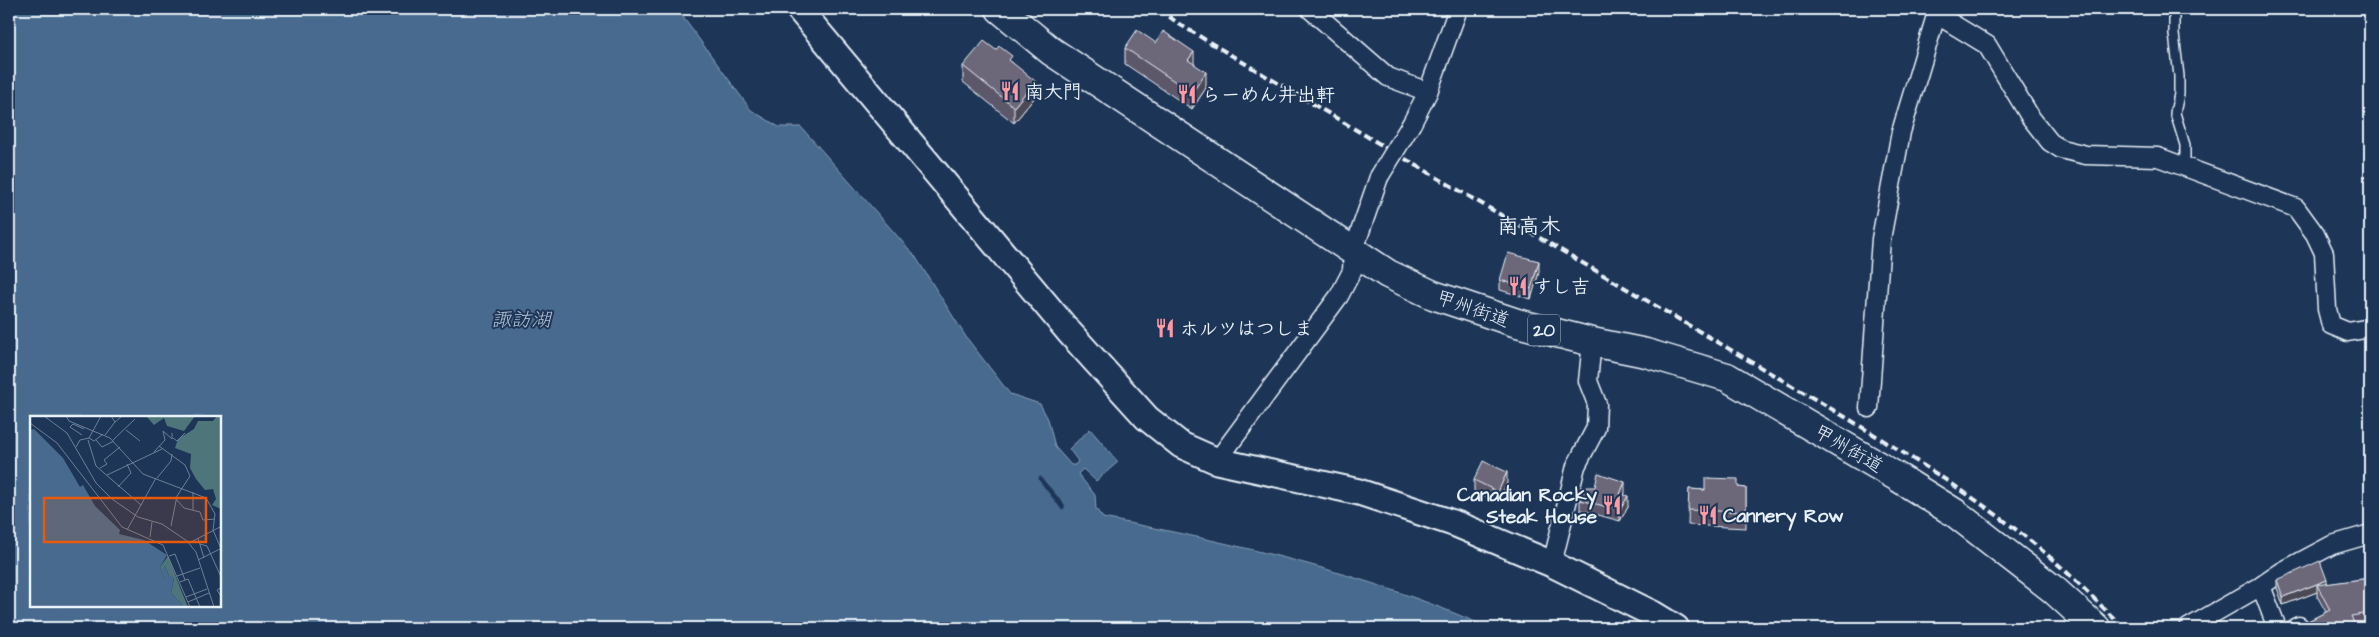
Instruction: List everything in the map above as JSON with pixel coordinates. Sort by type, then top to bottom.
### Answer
[{"type":"highway","name":"甲州街道","points":[[1000,9],[1051,51],[1388,274],[1433,295],[1517,322],[1592,342],[1646,353],[1726,377],[1955,513],[2054,590],[2096,628]]},
{"type":"street","points":[[798,9],[1068,332],[1141,411],[1181,445],[1217,461],[1360,492],[1456,524],[1552,564],[1653,614],[1676,628]]},
{"type":"street","points":[[1310,9],[1388,77],[1428,92]]},
{"type":"street","points":[[1217,461],[1339,296],[1352,271],[1353,252],[1379,177],[1428,92],[1458,9]]},
{"type":"street","points":[[1870,408],[1881,239],[1901,132],[1937,11],[1987,45],[2031,118],[2050,142],[2086,155],[2158,157],[2186,169],[2296,208],[2315,234],[2324,253],[2327,310],[2331,325],[2348,332],[2370,328]]},
{"type":"street","points":[[1552,564],[1576,466],[1596,428],[1597,404],[1588,382],[1592,342]]},
{"type":"street","points":[[2188,628],[2261,586],[2283,571],[2332,545],[2370,534]]},
{"type":"street","points":[[2261,586],[2277,628]]},
{"type":"lane","points":[[2174,9],[2174,34],[2179,76],[2179,94],[2175,114],[2178,127],[2186,145],[2186,169]]},
{"type":"water","name":"諏訪湖","points":[[9,9],[677,9],[751,110],[779,127],[801,127],[915,256],[966,337],[1010,394],[1040,404],[1048,419],[1055,447],[1071,465],[1075,465],[1078,461],[1069,449],[1090,429],[1118,462],[1096,481],[1083,469],[1078,474],[1095,495],[1096,509],[1103,518],[1251,549],[1299,562],[1396,591],[1489,628],[9,628]]},
{"type":"pier","points":[[1040,476],[1065,505],[1064,509],[1061,509],[1038,479]]},
{"type":"building","points":[[1137,30],[1156,43],[1163,31],[1194,52],[1188,60],[1206,72],[1192,93],[1125,48]]},
{"type":"building","points":[[984,41],[996,50],[999,46],[1012,56],[1009,60],[1035,81],[1014,107],[963,66]]},
{"type":"building","points":[[1508,253],[1539,261],[1531,289],[1500,280]]},
{"type":"building","points":[[1483,461],[1507,472],[1498,492],[1474,480]]},
{"type":"building","points":[[1598,473],[1625,482],[1620,494],[1628,496],[1620,510],[1580,500],[1584,487],[1595,487]]},
{"type":"building","points":[[1705,478],[1738,479],[1738,487],[1746,488],[1746,512],[1688,510],[1689,489],[1705,490]]},
{"type":"building","points":[[2320,561],[2327,580],[2283,597],[2277,580]]},
{"type":"building","points":[[2370,578],[2370,613],[2351,616],[2356,628],[2311,628],[2308,621],[2330,610],[2317,585]]},
{"type":"railway","points":[[1159,9],[1179,24],[1373,140],[1847,418],[1930,470],[1984,506],[2036,546],[2124,628]]},
{"type":"place","name":"南大門","points":[[1010,91]]},
{"type":"place","name":"らーめん井出軒","points":[[1187,94]]},
{"type":"place","name":"すし吉","points":[[1518,286]]},
{"type":"place","name":"ホルツはつしま","points":[[1165,328]]},
{"type":"place","name":"Canadian Rocky Steak House","points":[[1612,505]]},
{"type":"place","name":"Cannery Row","points":[[1708,515]]},
{"type":"district","name":"南高木","points":[[1529,226]]}]
